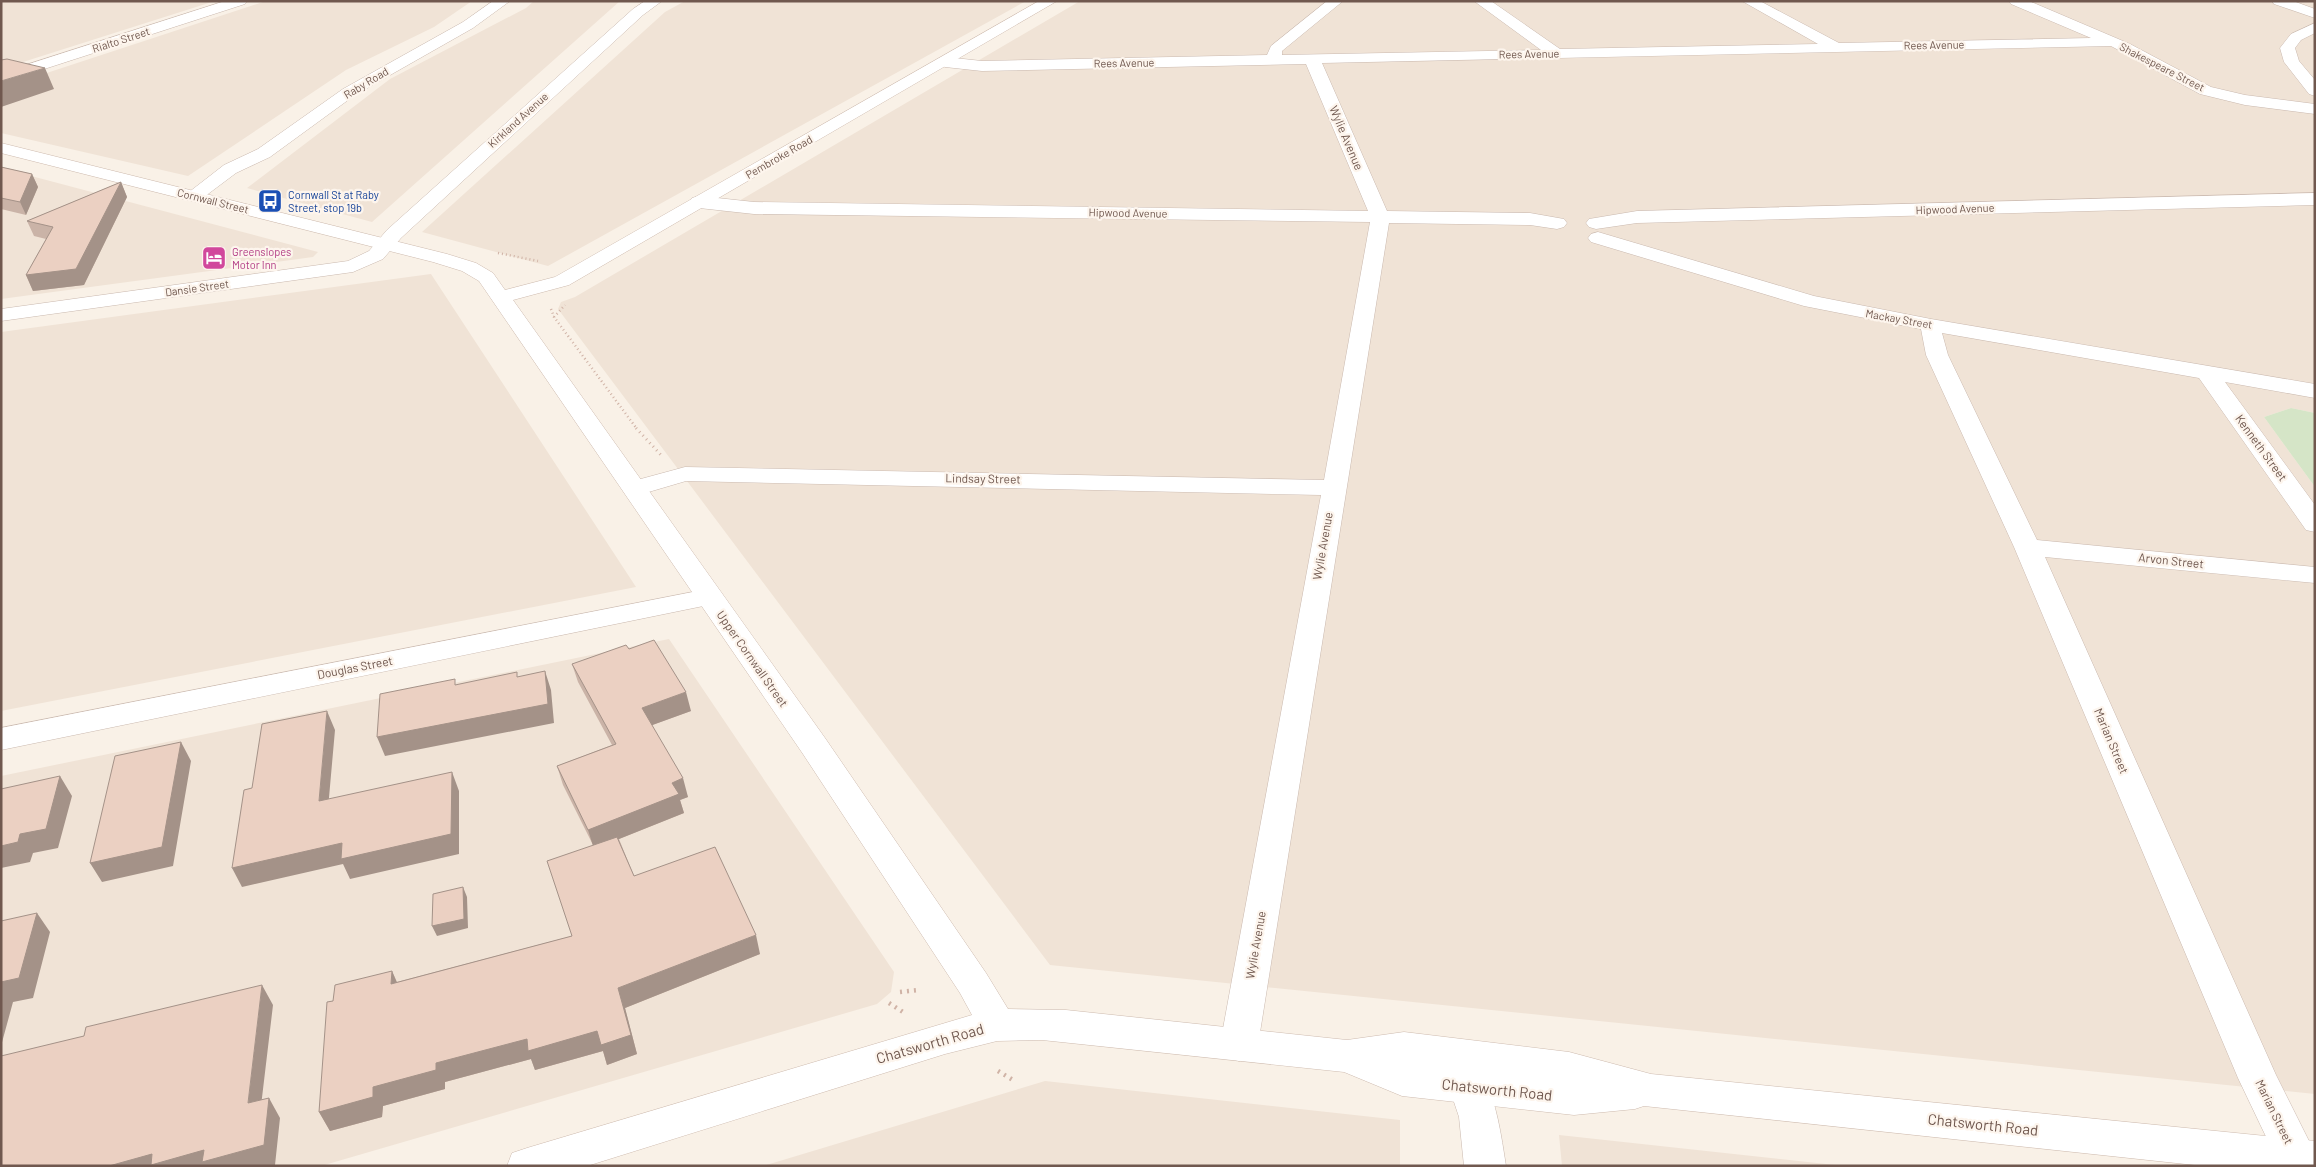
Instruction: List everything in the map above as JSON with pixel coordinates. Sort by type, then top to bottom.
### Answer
[{"type":"street","name":"Rialto Street","points":[[1,78],[240,1]]},
{"type":"street","name":"Raby Road","points":[[230,169],[244,152],[331,91],[461,18],[485,1]]},
{"type":"street","name":"Raby Road","points":[[193,196],[230,169],[255,159],[349,92],[468,25],[503,1]]},
{"type":"street","name":"Kirkland Avenue","points":[[386,244],[415,214],[638,12],[655,1]]},
{"type":"street","name":"Pembroke Road","points":[[500,297],[562,281],[1050,1]]},
{"type":"street","points":[[1276,59],[1274,52],[1276,49],[1336,1]]},
{"type":"street","points":[[1482,1],[1556,53]]},
{"type":"street","points":[[1749,1],[1835,47]]},
{"type":"street","name":"Shakespeare Street","points":[[2016,1],[2113,42],[2206,91],[2245,100],[2315,109]]},
{"type":"street","points":[[2280,1],[2315,14]]},
{"type":"street","points":[[2315,27],[2296,37],[2287,48],[2292,62],[2315,91]]},
{"type":"street","name":"Rees Avenue","points":[[945,62],[982,66],[2113,42]]},
{"type":"street","name":"Wylie Avenue","points":[[1239,1045],[1380,217],[1312,59]]},
{"type":"street","name":"Cornwall Street","points":[[1,148],[386,244],[469,267],[486,277],[500,297]]},
{"type":"street","name":"Hipwood Avenue","points":[[699,202],[764,208],[1530,220],[1567,233],[1597,230],[1637,218],[2315,199]]},
{"type":"street","name":"Mackay Street","points":[[1597,230],[1811,302],[1931,325],[2315,391]]},
{"type":"street","name":"Dansie Street","points":[[1,315],[354,266],[376,255],[386,244]]},
{"type":"street","name":"Upper Cornwall Street","points":[[500,297],[814,746],[973,983],[997,1025]]},
{"type":"street","name":"Marian Street","points":[[1931,325],[1932,339],[1937,355],[2027,547],[2258,1078],[2306,1158]]},
{"type":"street","name":"Mackay Street","points":[[2207,373],[2271,395],[2315,405]]},
{"type":"street","name":"Kenneth Street","points":[[2207,373],[2315,524]]},
{"type":"street","name":"Lindsay Street","points":[[635,488],[696,474],[1274,485],[1333,488]]},
{"type":"street","name":"Arvon Street","points":[[2027,547],[2315,575]]},
{"type":"street","name":"Douglas Street","points":[[1,739],[708,597]]},
{"type":"street","name":"Chatsworth Road","points":[[527,1166],[928,1043],[997,1025],[1042,1024],[1347,1056],[1404,1048],[1569,1068],[1651,1090],[2306,1158]]},
{"type":"street","name":"Chatsworth Road","points":[[1347,1056],[1402,1079],[1469,1087],[1574,1098],[1651,1090]]},
{"type":"street","points":[[1469,1087],[1479,1117],[1485,1166]]},
{"type":"path","points":[[492,252],[541,262]]},
{"type":"path","points":[[550,304],[554,317],[644,439],[662,456],[667,455]]},
{"type":"path","points":[[900,992],[919,990]]},
{"type":"path","points":[[889,1003],[903,1012]]},
{"type":"path","points":[[998,1071],[1013,1080]]},
{"type":"shaded area","points":[[1,1],[215,1],[1,69]]},
{"type":"shaded area","points":[[266,1],[472,1],[434,27],[346,70],[188,176],[1,133],[1,88]]},
{"type":"shaded area","points":[[534,1],[620,1],[372,222],[247,188],[390,79],[526,8]]},
{"type":"shaded area","points":[[685,1],[1026,1],[548,266],[422,232],[665,12]]},
{"type":"shaded area","points":[[1080,1],[2315,1],[2315,413],[2291,408],[2264,417],[2315,487],[2315,1094],[1050,965],[558,309],[561,302],[575,297]]},
{"type":"shaded area","points":[[1,168],[318,252],[313,257],[1,299]]},
{"type":"shaded area","points":[[431,274],[636,587],[1,711],[1,332]]},
{"type":"shaded area","points":[[669,639],[894,972],[891,992],[877,1004],[321,1166],[1,1166],[1,776]]},
{"type":"shaded area","points":[[1045,1081],[1400,1120],[1400,1166],[763,1166]]},
{"type":"shaded area","points":[[1559,1135],[1844,1166],[1562,1166]]},
{"type":"green space","points":[[2291,408],[2315,413],[2315,487],[2264,417]]},
{"type":"building","points":[[7,59],[45,68],[1,81],[1,60]]},
{"type":"building","points":[[1,167],[32,174],[20,202],[1,198]]},
{"type":"building","points":[[121,182],[76,269],[26,275],[53,227],[27,221]]},
{"type":"building","points":[[654,640],[686,692],[642,708],[683,778],[672,783],[679,794],[588,830],[557,766],[616,744],[572,664],[626,645],[629,649]]},
{"type":"building","points":[[545,671],[548,704],[377,737],[380,694],[455,679],[455,685],[517,672],[517,677]]},
{"type":"building","points":[[327,711],[319,801],[452,772],[451,834],[341,859],[342,843],[232,868],[244,790],[252,788],[262,724]]},
{"type":"building","points":[[181,742],[162,847],[90,863],[115,756]]},
{"type":"building","points":[[60,776],[46,829],[20,834],[18,842],[1,846],[1,789]]},
{"type":"building","points":[[617,837],[634,876],[715,847],[756,935],[618,988],[631,1035],[601,1045],[597,1031],[528,1051],[527,1039],[436,1063],[436,1070],[373,1087],[373,1097],[319,1112],[327,1002],[333,1001],[335,985],[392,971],[391,984],[572,936],[547,861]]},
{"type":"building","points":[[463,887],[464,919],[432,926],[433,894]]},
{"type":"building","points":[[37,913],[19,978],[1,982],[1,921]]},
{"type":"building","points":[[262,985],[248,1103],[269,1098],[264,1145],[202,1162],[204,1150],[151,1165],[152,1154],[109,1166],[1,1166],[1,1056],[84,1036],[86,1027]]},
{"type":"place","name":"Cornwall St at Raby Street, stop 19b","points":[[270,201]]},
{"type":"place","name":"Greenslopes Motor Inn","points":[[214,258]]}]
